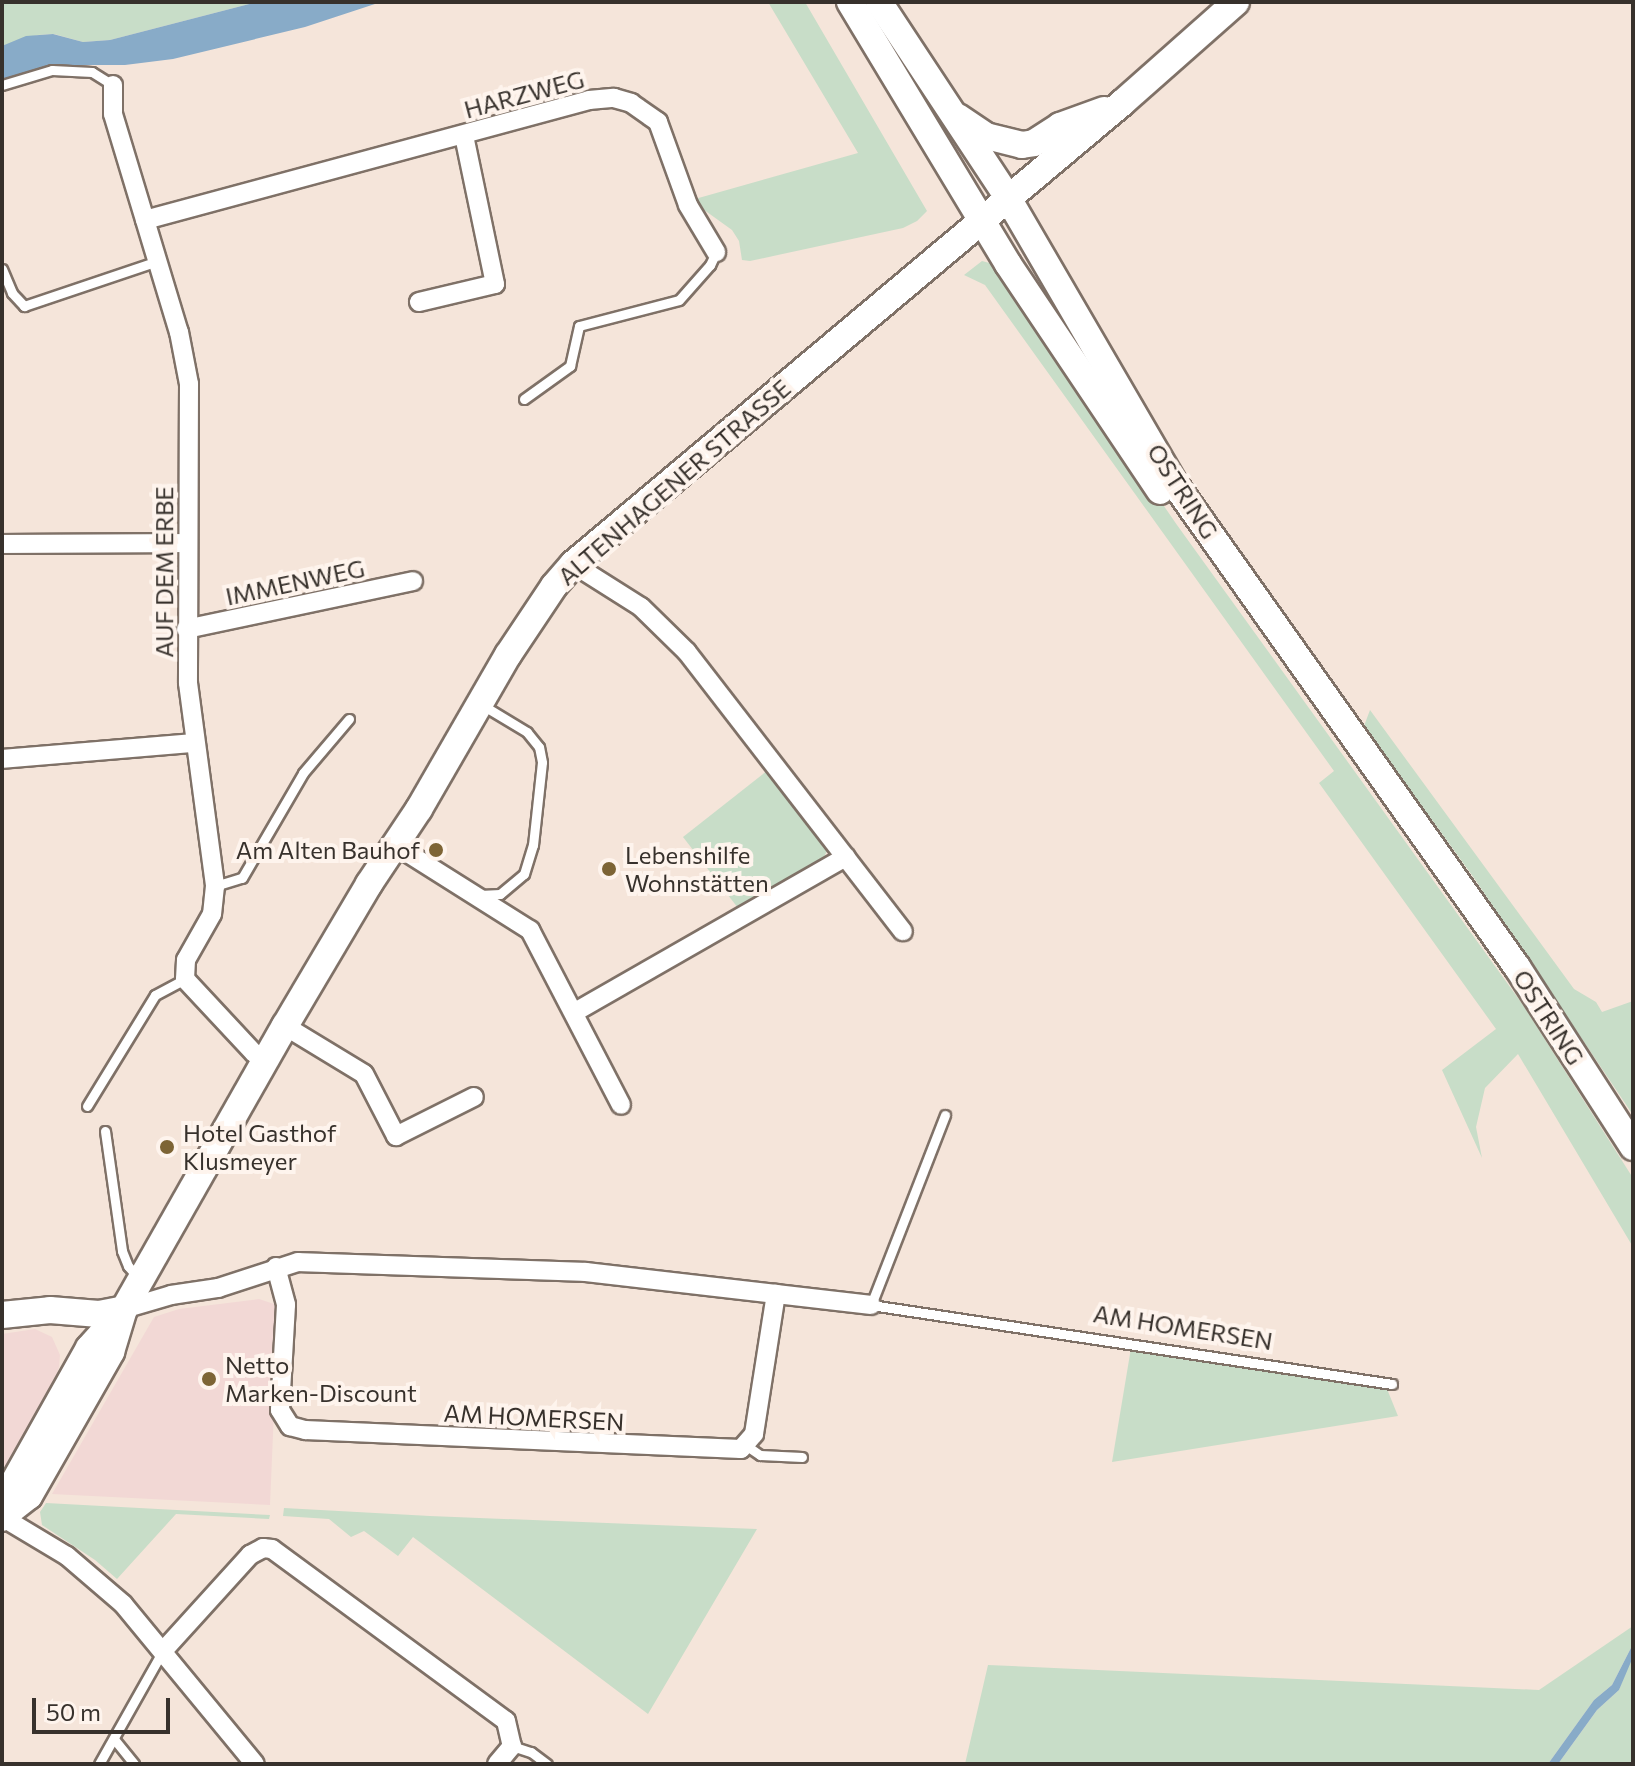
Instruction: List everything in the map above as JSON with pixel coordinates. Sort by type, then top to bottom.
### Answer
[{"type":"main road","name":"OSTRING","points":[[850,2],[981,219],[1162,493],[1281,654],[1378,771]]},
{"type":"main road","name":"OSTRING","points":[[879,2],[1008,198],[1174,483],[1517,967],[1633,1147]]},
{"type":"main road","name":"ALTENHAGENER STRASSE","points":[[2,1517],[29,1496],[111,1352],[124,1309],[285,1026],[536,610],[573,564],[1122,103],[1236,2]]},
{"type":"main road","points":[[952,113],[986,136],[1022,145],[1034,143],[1060,126],[1122,103]]},
{"type":"main road","points":[[2,1315],[50,1310],[99,1314],[124,1309]]},
{"type":"street","name":"AUF DEM ERBE","points":[[113,85],[113,114],[184,350],[189,384],[186,629],[194,743],[215,886]]},
{"type":"street","name":"HARZWEG","points":[[145,220],[589,100],[614,98],[631,103],[658,122],[688,205],[716,252]]},
{"type":"street","points":[[419,302],[495,284],[464,135]]},
{"type":"street","points":[[2,544],[188,543]]},
{"type":"street","points":[[573,564],[641,607],[678,642],[903,931]]},
{"type":"street","name":"IMMENWEG","points":[[186,629],[413,581]]},
{"type":"street","points":[[2,759],[194,743]]},
{"type":"street","points":[[395,845],[530,930],[621,1105]]},
{"type":"street","points":[[575,1012],[846,857]]},
{"type":"street","points":[[215,886],[212,914],[186,960],[185,979],[254,1053],[266,1059]]},
{"type":"street","points":[[285,1026],[364,1074],[396,1136],[474,1097]]},
{"type":"street","name":"AM HOMERSEN","points":[[124,1309],[171,1295],[218,1288],[298,1262],[559,1270],[871,1305]]},
{"type":"street","name":"AM HOMERSEN","points":[[276,1267],[286,1305],[280,1410],[290,1426],[733,1451],[747,1446]]},
{"type":"street","points":[[747,1446],[754,1434],[776,1294]]},
{"type":"street","points":[[2,1517],[84,1568],[123,1604],[255,1764]]},
{"type":"street","points":[[163,1651],[250,1555],[263,1548],[272,1549],[506,1721],[512,1746],[497,1764]]},
{"type":"lane","name":"AUF DEM ERBE","points":[[2,85],[52,70],[92,72],[113,85]]},
{"type":"lane","name":"HARZWEG","points":[[524,399],[570,366],[579,326],[679,300],[710,265],[716,252]]},
{"type":"lane","points":[[2,269],[12,293],[24,306],[158,261]]},
{"type":"lane","points":[[473,892],[483,896],[500,894],[524,874],[533,845],[542,762],[539,747],[527,732],[479,703]]},
{"type":"lane","points":[[215,886],[242,878],[303,773],[349,719]]},
{"type":"lane","points":[[87,1106],[155,995],[185,979]]},
{"type":"lane","points":[[871,1305],[945,1115]]},
{"type":"lane","points":[[105,1131],[122,1251],[131,1270],[141,1279]]},
{"type":"lane","name":"AM HOMERSEN","points":[[871,1305],[1392,1384]]},
{"type":"lane","name":"AM HOMERSEN","points":[[747,1446],[760,1455],[802,1457]]},
{"type":"lane","points":[[99,1764],[163,1651]]},
{"type":"lane","points":[[114,1739],[134,1764]]},
{"type":"lane","points":[[512,1746],[531,1752],[547,1764]]},
{"type":"shaded area","points":[[259,1299],[274,1304],[278,1316],[270,1505],[52,1494],[154,1317],[179,1309]]},
{"type":"shaded area","points":[[35,1329],[52,1337],[60,1355],[59,1367],[50,1392],[7,1469],[2,1469],[2,1334]]},
{"type":"green space","points":[[2,2],[257,2],[110,40],[83,42],[54,34],[38,35],[2,46]]},
{"type":"green space","points":[[768,2],[805,2],[927,211],[917,221],[903,228],[750,261],[742,260],[739,241],[732,230],[700,207],[695,199],[858,153]]},
{"type":"green space","points":[[982,261],[993,264],[1016,291],[1177,525],[1523,1005],[1633,1178],[1633,1247],[1518,1054],[1485,1088],[1476,1127],[1482,1158],[1442,1070],[1496,1029],[1319,783],[1334,771],[985,285],[964,275]]},
{"type":"green space","points":[[1370,710],[1574,989],[1596,1002],[1602,1012],[1633,1001],[1633,1115],[1474,878],[1364,726]]},
{"type":"green space","points":[[768,770],[825,843],[827,851],[823,859],[738,908],[683,837]]},
{"type":"green space","points":[[1131,1348],[1387,1389],[1398,1416],[1112,1462]]},
{"type":"green space","points":[[46,1503],[270,1515],[269,1519],[176,1514],[117,1579],[95,1560],[42,1525],[40,1512]]},
{"type":"green space","points":[[284,1508],[757,1529],[648,1714],[413,1537],[398,1556],[364,1531],[351,1537],[329,1519],[283,1516]]},
{"type":"green space","points":[[1633,1626],[1633,1644],[1612,1685],[1594,1700],[1548,1764],[965,1764],[988,1665],[1539,1690]]},
{"type":"green space","points":[[1631,1657],[1633,1764],[1558,1764],[1597,1710],[1619,1690]]},
{"type":"water","points":[[257,2],[381,2],[305,27],[173,59],[125,65],[57,65],[2,79],[2,46],[26,36],[53,34],[83,42],[110,40]]},
{"type":"water","points":[[1633,1644],[1633,1657],[1619,1690],[1597,1710],[1558,1764],[1548,1764],[1594,1700],[1612,1685]]},
{"type":"place","name":"Am Alten Bauhof","points":[[436,850]]},
{"type":"place","name":"Lebenshilfe Wohnstätten","points":[[609,869]]},
{"type":"place","name":"Hotel Gasthof Klusmeyer","points":[[167,1147]]},
{"type":"place","name":"Netto Marken-Discount","points":[[209,1379]]}]
